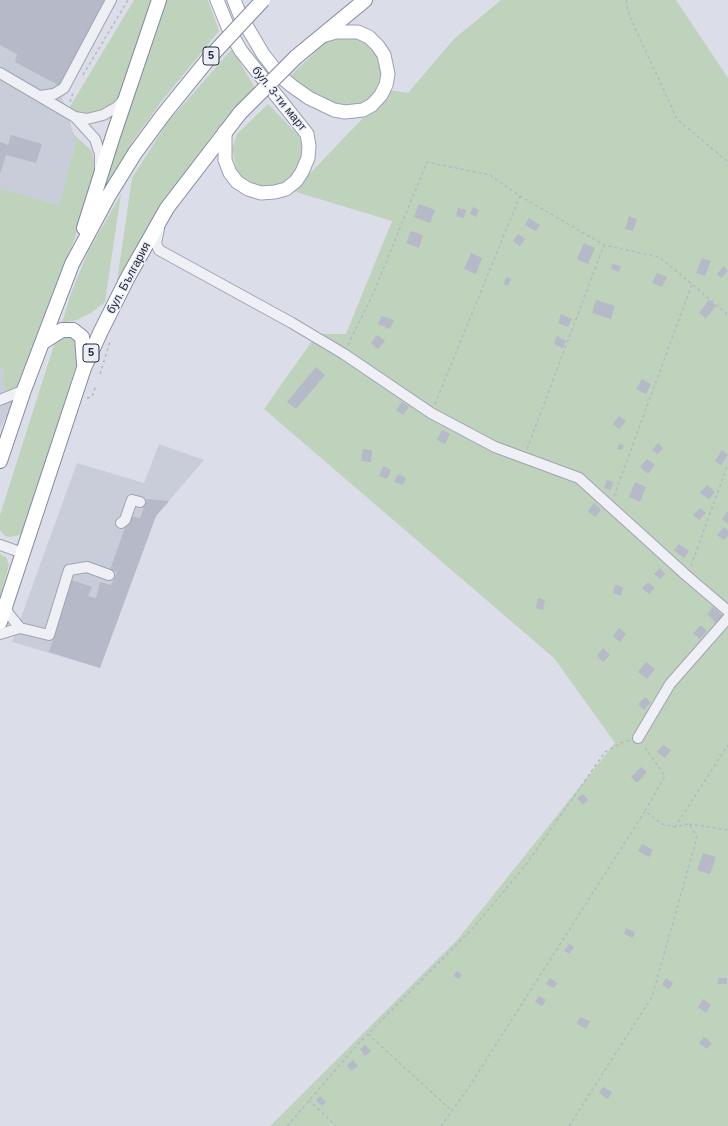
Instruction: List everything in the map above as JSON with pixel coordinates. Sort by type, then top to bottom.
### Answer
[{"type":"highway","points":[[72,264],[159,0]]},
{"type":"highway","name":"5","points":[[0,461],[24,390],[72,264],[108,195],[135,153],[163,114],[210,57],[263,0]]},
{"type":"highway","name":"бул. България","points":[[0,622],[84,368],[137,261],[162,218],[224,131],[240,113],[296,57],[365,0]]},
{"type":"highway","points":[[43,342],[68,328],[78,333],[82,337],[84,345],[84,368]]},
{"type":"main road","name":"бул. 3-ти март","points":[[217,0],[230,32],[241,51],[307,134],[310,146],[308,158],[296,181],[286,189],[275,192],[261,193],[248,189],[236,182],[225,160],[224,131]]},
{"type":"main road","name":"бул. 3-ти март","points":[[234,0],[243,20],[263,54],[280,76],[292,86],[313,101],[334,110],[345,112],[363,110],[372,105],[381,95],[386,85],[388,74],[384,55],[378,46],[369,37],[358,32],[336,32],[322,36]]},
{"type":"street","points":[[40,96],[54,94],[64,88],[111,0]]},
{"type":"street","points":[[0,73],[66,111],[75,117],[90,133],[98,147],[100,154],[99,181]]},
{"type":"street","points":[[75,117],[87,119],[103,115],[117,106],[126,97]]},
{"type":"street","points":[[159,250],[157,236],[162,218]]},
{"type":"street","points":[[159,250],[292,323],[344,354],[431,413],[495,447],[579,478],[728,611]]},
{"type":"street","points":[[137,261],[159,250]]},
{"type":"street","points":[[0,400],[24,390]]},
{"type":"street","points":[[121,523],[125,520],[132,500],[140,502]]},
{"type":"street","points":[[0,545],[23,553]]},
{"type":"street","points":[[0,634],[20,628],[49,635],[69,570],[87,567],[109,575]]},
{"type":"street","points":[[6,605],[8,613],[20,628]]},
{"type":"street","points":[[638,738],[670,684],[728,618]]},
{"type":"path","points":[[80,79],[107,37],[128,0]]},
{"type":"path","points":[[626,0],[630,18],[677,119],[728,162]]},
{"type":"path","points":[[66,111],[74,91]]},
{"type":"path","points":[[344,354],[373,294],[427,162],[490,175],[520,196],[604,245],[659,257],[728,315]]},
{"type":"path","points":[[431,413],[520,196]]},
{"type":"path","points":[[523,458],[604,245]]},
{"type":"path","points":[[610,506],[692,284]]},
{"type":"path","points":[[100,374],[113,336]]},
{"type":"path","points":[[92,397],[96,385]]},
{"type":"path","points":[[687,576],[728,464]]},
{"type":"path","points":[[287,1126],[368,1034],[474,927],[525,866],[605,752],[620,742],[638,738],[651,754],[665,776],[645,811],[468,1090],[441,1126]]},
{"type":"path","points":[[675,827],[728,745]]},
{"type":"path","points":[[645,811],[662,824],[675,827],[689,824],[728,830]]},
{"type":"path","points":[[569,1126],[652,997],[696,837],[689,824]]},
{"type":"path","points":[[368,1034],[452,1111]]},
{"type":"path","points":[[309,1100],[336,1126]]},
{"type":"shaded area","points":[[0,0],[113,0],[62,97],[76,141],[59,205],[0,188]]},
{"type":"shaded area","points":[[0,368],[4,369],[3,380],[22,384],[0,429]]},
{"type":"shaded area","points":[[159,444],[204,460],[156,516],[100,668],[12,642],[77,463],[144,483]]},
{"type":"green space","points":[[134,0],[153,0],[120,99],[107,110],[82,115],[68,110]]},
{"type":"green space","points":[[164,0],[208,0],[219,31],[161,102],[133,141],[98,204],[122,125]]},
{"type":"green space","points":[[501,0],[676,0],[728,78],[728,1126],[270,1126],[458,939],[615,743],[554,658],[264,409],[317,334],[346,334],[392,221],[293,191],[390,90],[408,93],[454,39]]},
{"type":"green space","points":[[338,36],[349,36],[360,39],[370,47],[379,59],[383,71],[382,82],[370,102],[340,109],[306,90],[290,76],[326,42]]},
{"type":"green space","points":[[232,49],[255,88],[214,133],[165,200],[117,281],[132,178],[167,123]]},
{"type":"green space","points":[[268,104],[299,136],[302,146],[301,159],[296,174],[287,183],[274,188],[259,188],[247,183],[238,175],[232,149],[237,134]]},
{"type":"green space","points":[[72,133],[92,151],[96,175],[22,384],[7,393],[3,380],[4,369],[0,368],[0,188],[59,205],[76,141]]},
{"type":"green space","points":[[121,194],[105,302],[91,313],[77,320],[62,323],[71,293],[88,252]]},
{"type":"green space","points":[[62,336],[75,337],[80,353],[25,528],[19,535],[10,537],[5,536],[0,530],[0,515],[54,345]]},
{"type":"green space","points":[[0,554],[6,557],[9,565],[0,597]]},
{"type":"building","points":[[0,0],[109,0],[62,87],[15,62],[17,54],[0,45]]},
{"type":"building","points":[[11,135],[42,144],[36,163],[6,155],[0,174],[0,142],[8,145]]},
{"type":"building","points":[[419,204],[435,210],[430,223],[414,217]]},
{"type":"building","points":[[473,207],[479,210],[476,217],[470,214]]},
{"type":"building","points":[[458,208],[466,210],[464,218],[456,216]]},
{"type":"building","points":[[629,216],[637,219],[633,231],[625,229]]},
{"type":"building","points":[[529,218],[540,225],[536,231],[525,225]]},
{"type":"building","points":[[411,231],[423,235],[419,248],[406,243]]},
{"type":"building","points":[[518,234],[525,239],[520,246],[513,241]]},
{"type":"building","points":[[584,243],[595,248],[588,264],[577,259]]},
{"type":"building","points":[[471,253],[482,258],[476,274],[464,269]]},
{"type":"building","points":[[702,258],[711,261],[705,276],[696,273]]},
{"type":"building","points":[[612,264],[621,266],[619,272],[611,269]]},
{"type":"building","points":[[724,266],[728,271],[721,278],[717,274]]},
{"type":"building","points":[[657,273],[667,277],[662,287],[652,283]]},
{"type":"building","points":[[506,277],[511,279],[508,286],[504,284]]},
{"type":"building","points":[[596,300],[615,306],[611,319],[592,313]]},
{"type":"building","points":[[709,300],[716,306],[706,318],[699,313]]},
{"type":"building","points":[[561,314],[572,319],[568,327],[558,323]]},
{"type":"building","points":[[382,316],[394,320],[390,329],[378,324]]},
{"type":"building","points":[[377,335],[385,341],[378,349],[371,343]]},
{"type":"building","points":[[557,336],[566,341],[563,348],[554,344]]},
{"type":"building","points":[[316,367],[325,375],[296,409],[287,402]]},
{"type":"building","points":[[642,379],[651,384],[646,394],[636,389]]},
{"type":"building","points":[[402,402],[409,407],[403,415],[396,410]]},
{"type":"building","points":[[619,416],[626,421],[619,429],[613,424]]},
{"type":"building","points":[[442,430],[450,434],[445,444],[437,440]]},
{"type":"building","points":[[658,443],[663,448],[658,454],[652,450]]},
{"type":"building","points":[[619,444],[624,445],[622,450],[617,449]]},
{"type":"building","points":[[363,449],[372,450],[371,462],[361,461]]},
{"type":"building","points":[[722,450],[728,455],[721,465],[715,461]]},
{"type":"building","points":[[647,459],[655,465],[648,474],[640,467]]},
{"type":"building","points":[[383,466],[391,470],[387,479],[379,476]]},
{"type":"building","points":[[398,474],[406,478],[403,485],[394,482]]},
{"type":"building","points":[[607,480],[613,482],[611,490],[604,488]]},
{"type":"building","points":[[635,482],[646,487],[640,502],[629,497]]},
{"type":"building","points":[[707,485],[715,492],[709,499],[700,493]]},
{"type":"building","points":[[147,499],[169,501],[156,516],[100,668],[49,652],[72,580],[92,587],[88,596],[96,598],[100,582],[111,585],[117,572],[110,570],[129,516],[140,518]]},
{"type":"building","points":[[594,503],[601,510],[595,517],[588,511]]},
{"type":"building","points":[[700,508],[706,513],[699,520],[693,515]]},
{"type":"building","points":[[728,511],[728,524],[722,519]]},
{"type":"building","points":[[724,527],[728,530],[728,536],[724,540],[717,535]]},
{"type":"building","points":[[679,544],[689,551],[684,558],[674,550]]},
{"type":"building","points":[[660,568],[665,574],[660,579],[654,574]]},
{"type":"building","points":[[648,582],[655,588],[649,594],[642,588]]},
{"type":"building","points":[[615,585],[623,587],[621,596],[613,593]]},
{"type":"building","points":[[538,598],[545,600],[543,610],[536,608]]},
{"type":"building","points":[[713,607],[723,616],[716,623],[707,614]]},
{"type":"building","points":[[701,625],[707,631],[700,639],[693,633]]},
{"type":"building","points":[[619,628],[626,634],[620,642],[613,636]]},
{"type":"building","points":[[603,648],[610,655],[603,662],[597,656]]},
{"type":"building","points":[[646,662],[655,669],[647,679],[638,672]]},
{"type":"building","points":[[645,697],[651,702],[644,710],[638,704]]},
{"type":"building","points":[[663,745],[671,750],[665,758],[657,752]]},
{"type":"building","points":[[641,767],[647,772],[637,783],[631,777]]},
{"type":"building","points":[[583,794],[588,800],[583,805],[577,798]]},
{"type":"building","points":[[642,844],[653,850],[649,857],[638,851]]},
{"type":"building","points":[[703,853],[716,857],[710,874],[697,870]]},
{"type":"building","points":[[626,928],[635,932],[633,938],[624,934]]},
{"type":"building","points":[[570,944],[574,947],[569,954],[564,950]]},
{"type":"building","points":[[457,971],[462,975],[459,979],[453,976]]},
{"type":"building","points":[[550,978],[557,983],[554,988],[546,984]]},
{"type":"building","points":[[666,978],[673,983],[669,989],[662,985]]},
{"type":"building","points":[[718,978],[727,978],[727,984],[718,984]]},
{"type":"building","points":[[539,996],[546,1000],[542,1006],[535,1002]]},
{"type":"building","points":[[703,999],[711,1005],[706,1013],[698,1007]]},
{"type":"building","points":[[580,1017],[590,1021],[586,1029],[577,1024]]},
{"type":"building","points":[[704,1037],[712,1043],[707,1049],[699,1043]]},
{"type":"building","points":[[365,1045],[371,1051],[365,1056],[360,1049]]},
{"type":"building","points":[[353,1060],[358,1066],[351,1071],[347,1065]]},
{"type":"building","points":[[603,1087],[612,1092],[608,1099],[599,1093]]},
{"type":"building","points":[[320,1096],[326,1102],[322,1106],[316,1100]]}]
